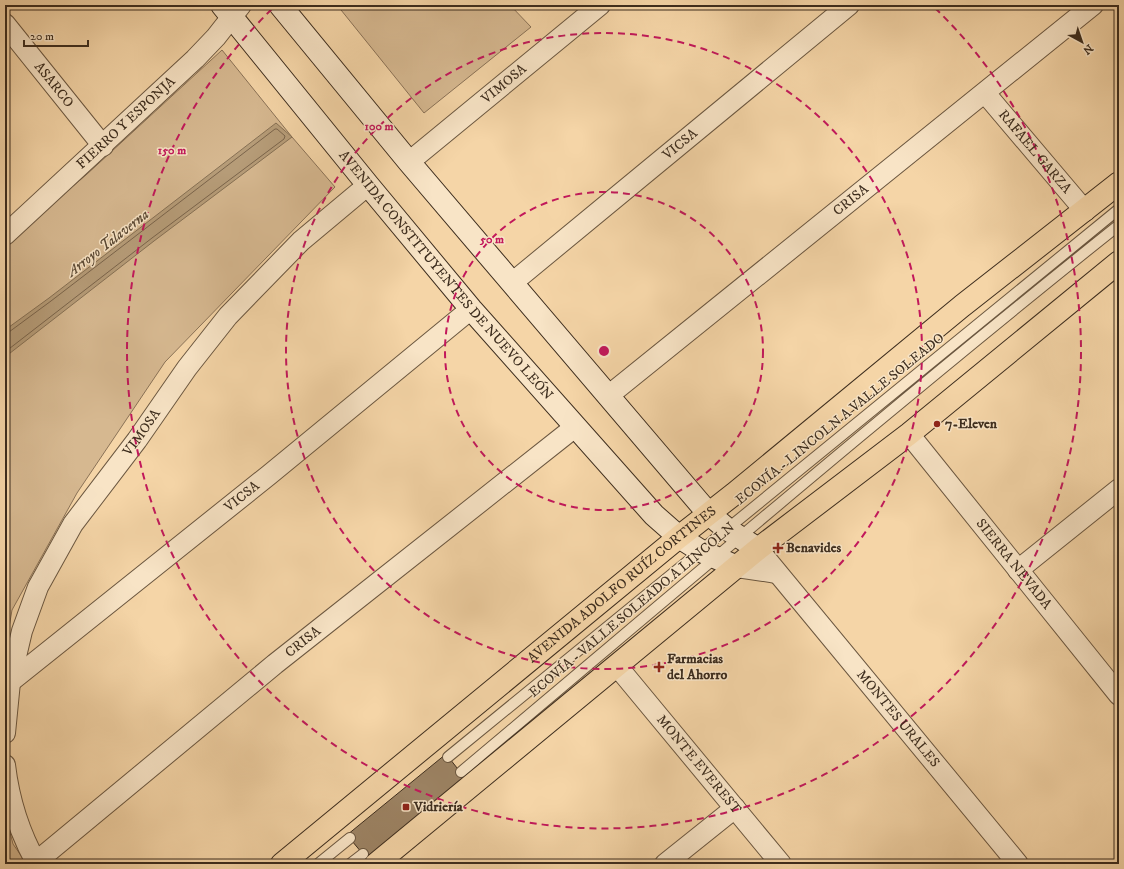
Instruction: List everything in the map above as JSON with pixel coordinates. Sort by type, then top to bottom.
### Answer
[{"type":"main road","points":[[280,5],[409,162],[708,514],[758,549]]},
{"type":"main road","name":"AVENIDA CONSTITUYENTES DE NUEVO LEÓN","points":[[232,9],[368,185],[471,309],[574,427],[654,515],[679,537],[709,554],[737,567]]},
{"type":"main road","name":"AVENIDA ADOLFO RUÍZ CORTINES","points":[[282,864],[962,306],[1119,183]]},
{"type":"main road","points":[[370,859],[617,666],[758,549],[909,434],[1119,262]]},
{"type":"street","name":"VIMOSA","points":[[409,162],[600,5]]},
{"type":"street","name":"VICSA","points":[[512,283],[849,5]]},
{"type":"street","name":"CRISA","points":[[608,396],[1093,5]]},
{"type":"street","name":"FIERRO Y ESPONJA","points":[[5,236],[195,59],[216,37],[232,9]]},
{"type":"street","name":"ASARCO","points":[[5,24],[103,146]]},
{"type":"street","name":"RAFAEL GARZA","points":[[985,93],[1085,211]]},
{"type":"street","name":"VIMOSA","points":[[5,733],[10,682],[22,631],[38,587],[73,524],[137,440],[187,368],[228,316],[301,241],[368,185]]},
{"type":"street","name":"VICSA","points":[[10,682],[269,475],[471,309]]},
{"type":"street","name":"CRISA","points":[[37,863],[275,664],[574,427]]},
{"type":"street","name":"SIERRA NEVADA","points":[[909,434],[1119,695]]},
{"type":"street","points":[[1018,570],[1119,489]]},
{"type":"street","name":"MONTES URALES","points":[[758,549],[1018,864]]},
{"type":"street","points":[[737,567],[777,573]]},
{"type":"street","name":"MONTE EVEREST","points":[[617,666],[781,864]]},
{"type":"street","points":[[5,764],[9,788],[18,822],[37,863]]},
{"type":"street","points":[[665,864],[735,808]]},
{"type":"lane","name":"ECOVÍA - LINCOLN A VALLE SOLEADO","points":[[448,757],[709,554],[1119,209]]},
{"type":"lane","name":"ECOVÍA - VALLE SOLEADO A LINCOLN","points":[[461,772],[734,533],[1119,225]]},
{"type":"lane","points":[[318,864],[350,838]]},
{"type":"lane","points":[[350,864],[370,859]]},
{"type":"shaded area","points":[[337,5],[510,5],[531,27],[424,113]]},
{"type":"shaded area","points":[[222,50],[292,137],[335,187],[165,362],[77,493],[12,610],[5,651],[5,243],[86,175]]},
{"type":"shaded area","points":[[5,813],[13,844],[27,864],[5,864]]},
{"type":"water","points":[[276,123],[292,137],[154,241],[5,357],[5,330],[49,298]]},
{"type":"building","name":"Vidriería","points":[[446,754],[465,778],[367,859],[347,835]]},
{"type":"place","name":"7-Eleven","points":[[937,424]]},
{"type":"place","name":"Benavides","points":[[778,548]]},
{"type":"place","name":"Farmacias del Ahorro","points":[[659,667]]},
{"type":"place","name":"Vidriería","points":[[406,807]]},
{"type":"water label","name":"Arroyo Talaverna","points":[[108,243]]}]
